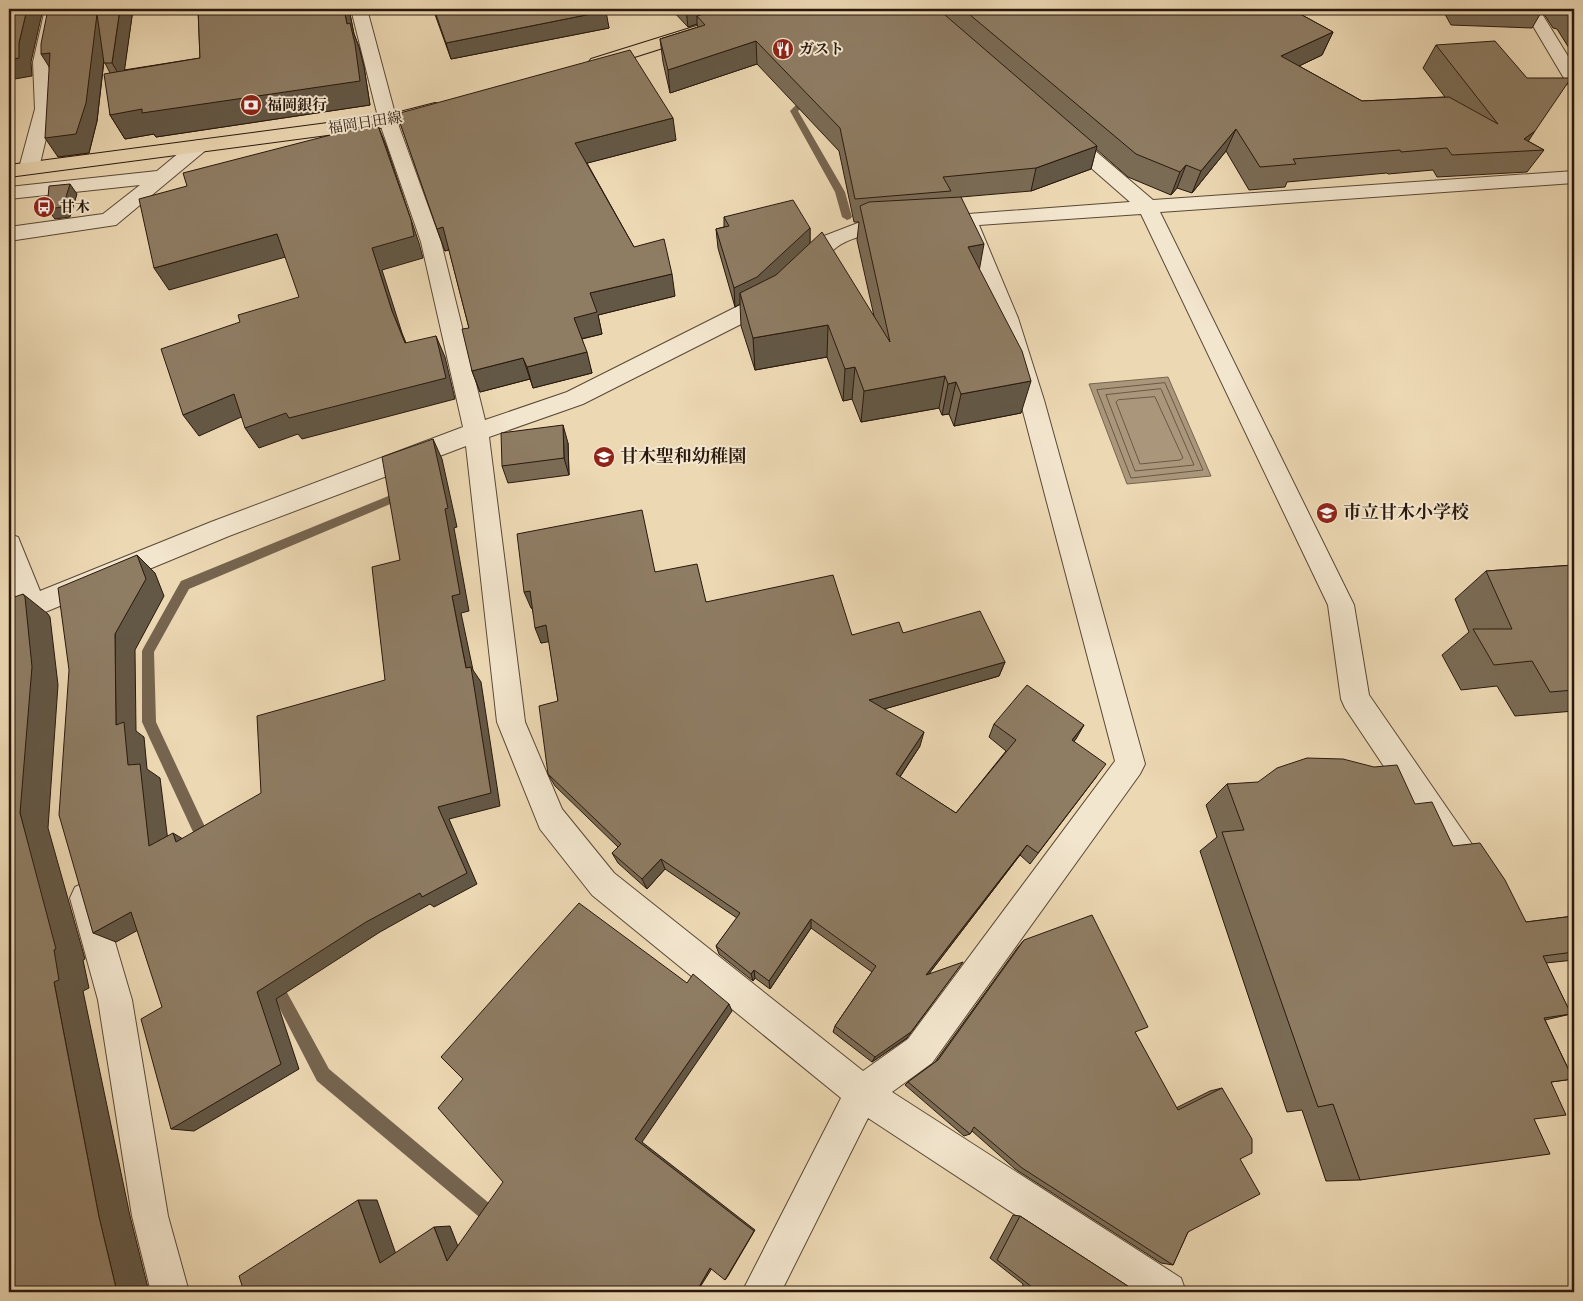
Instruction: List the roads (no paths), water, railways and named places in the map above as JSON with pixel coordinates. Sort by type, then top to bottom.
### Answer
[{"type":"main road","points":[[577,69],[767,9]]},
{"type":"main road","name":"福岡日田線","points":[[9,171],[388,121],[455,104]]},
{"type":"street","points":[[29,168],[44,109],[42,62],[53,9]]},
{"type":"street","points":[[360,9],[388,121],[430,242],[476,432],[511,722],[551,819],[603,884],[862,1093],[1167,1292]]},
{"type":"street","points":[[1531,9],[1574,80]]},
{"type":"street","points":[[1052,124],[1147,206],[1341,605],[1355,699],[1481,885]]},
{"type":"street","points":[[9,234],[109,220],[199,146]]},
{"type":"street","points":[[9,193],[163,176]]},
{"type":"street","points":[[9,616],[33,607],[64,608],[220,529],[476,432],[574,398],[767,302],[832,241],[863,228],[1147,206],[1574,177]]},
{"type":"street","points":[[761,1292],[862,1093],[920,1051],[1130,764],[1032,400],[1007,318],[967,220]]},
{"type":"street","points":[[9,544],[33,607]]},
{"type":"street","points":[[78,873],[115,1000],[150,1216],[170,1292]]},
{"type":"water","points":[[1168,377],[1211,476],[1127,484],[1089,384]]},
{"type":"waterway","points":[[809,97],[794,111],[840,192],[847,217]]},
{"type":"waterway","points":[[206,844],[149,722],[148,651],[185,585],[403,494]]},
{"type":"waterway","points":[[273,981],[323,1075],[496,1220]]},
{"type":"place","name":"ガスト","points":[[783,49]]},
{"type":"place","name":"福岡銀行","points":[[251,105]]},
{"type":"place","name":"甘木","points":[[44,207]]},
{"type":"place","name":"甘木聖和幼稚園","points":[[604,457]]},
{"type":"place","name":"市立甘木小学校","points":[[1327,513]]}]
